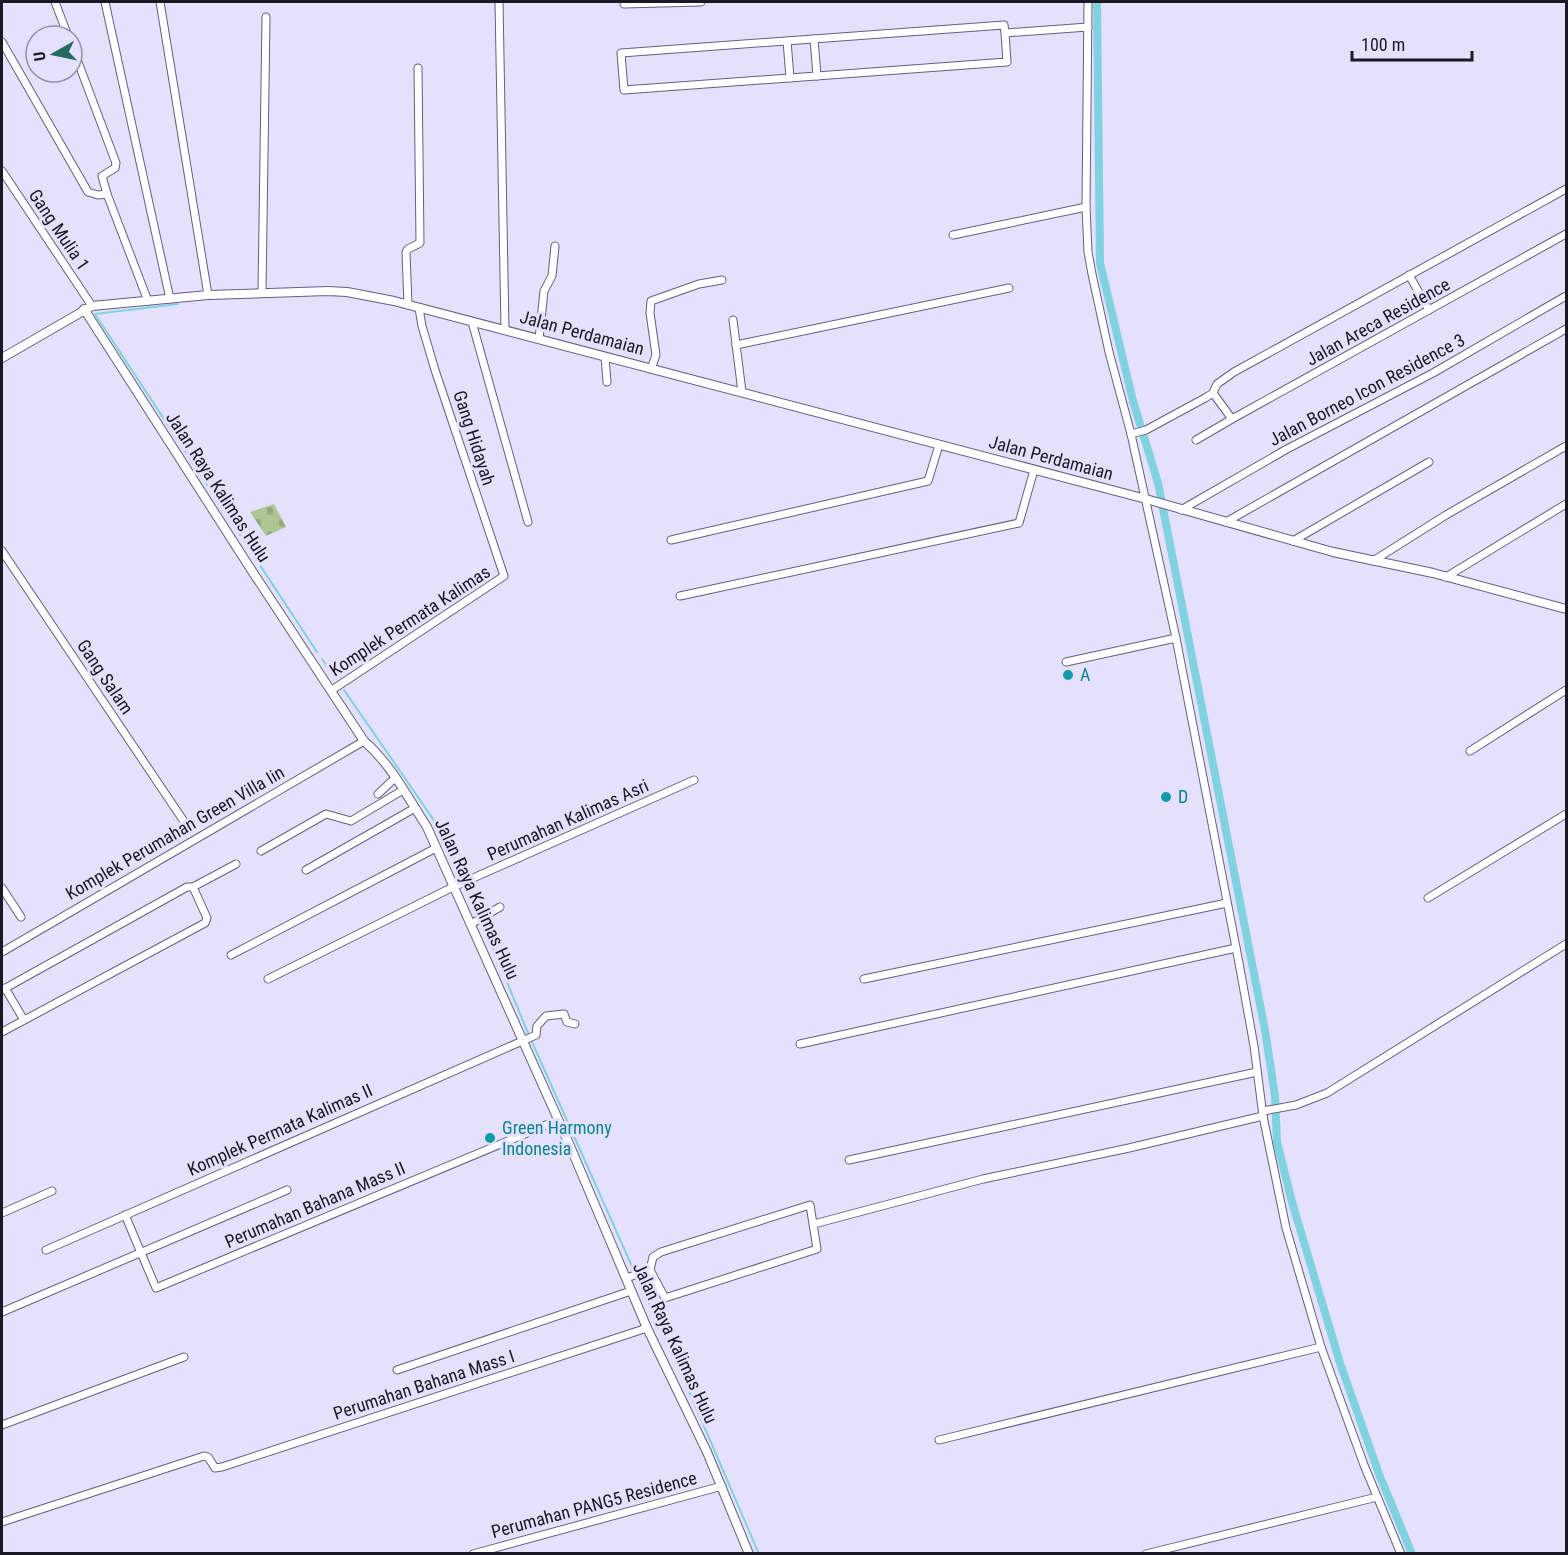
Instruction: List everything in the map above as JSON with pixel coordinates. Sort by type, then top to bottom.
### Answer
[{"type":"street","points":[[55,2],[63,24]]},
{"type":"street","points":[[105,2],[170,299]]},
{"type":"street","points":[[160,2],[208,295]]},
{"type":"street","points":[[499,2],[505,330]]},
{"type":"street","points":[[624,4],[701,2]]},
{"type":"street","points":[[1088,2],[1086,207],[1088,252],[1092,274],[1109,352],[1131,434],[1176,638],[1236,948],[1286,1228],[1321,1347],[1377,1497],[1401,1554]]},
{"type":"street","points":[[262,292],[266,17]]},
{"type":"street","points":[[1004,25],[1005,33],[1007,62],[624,90],[621,53],[1004,25]]},
{"type":"street","points":[[1005,33],[1088,27]]},
{"type":"street","points":[[814,39],[817,76]]},
{"type":"street","points":[[787,41],[790,78]]},
{"type":"street","points":[[2,42],[88,192],[98,195],[107,194]]},
{"type":"street","points":[[408,305],[406,252],[420,243],[418,68]]},
{"type":"street","points":[[84,78],[116,163],[115,168],[102,176],[107,194],[148,301]]},
{"type":"street","name":"Gang Mulia 1","points":[[2,171],[88,308]]},
{"type":"street","name":"Jalan Areca Residence","points":[[1131,434],[1143,431],[1213,393],[1217,384],[1234,372],[1566,189]]},
{"type":"street","points":[[953,235],[1086,207]]},
{"type":"street","name":"Jalan Areca Residence","points":[[1196,440],[1566,234]]},
{"type":"street","points":[[539,339],[544,291],[552,276],[555,246]]},
{"type":"street","points":[[1409,275],[1429,310]]},
{"type":"street","points":[[651,369],[656,355],[650,313],[651,301],[699,284],[722,280]]},
{"type":"street","points":[[736,345],[1009,288]]},
{"type":"street","name":"Jalan Perdamaian","points":[[2,358],[88,308],[208,295],[262,292],[347,292],[505,330],[1146,499],[1167,507],[1293,541],[1446,577],[1566,609]]},
{"type":"street","name":"Jalan Borneo Icon Residence 3","points":[[1181,510],[1287,449],[1433,373],[1566,296]]},
{"type":"street","name":"Jalan Raya Kalimas Hulu","points":[[88,308],[252,571],[364,741],[374,750],[395,778],[427,827],[453,887],[528,1038],[558,1120],[632,1276],[631,1291],[646,1328],[678,1390],[722,1486],[749,1554]]},
{"type":"street","name":"Gang Hidayah","points":[[419,308],[435,370],[504,576]]},
{"type":"street","points":[[733,320],[742,392]]},
{"type":"street","points":[[472,322],[528,522]]},
{"type":"street","points":[[1226,522],[1566,329]]},
{"type":"street","points":[[605,357],[607,382]]},
{"type":"street","points":[[1213,393],[1232,419]]},
{"type":"street","points":[[671,540],[928,481],[939,445]]},
{"type":"street","points":[[1373,561],[1446,515],[1566,446]]},
{"type":"street","points":[[1293,541],[1429,462]]},
{"type":"street","points":[[680,597],[1019,523],[1034,470]]},
{"type":"street","points":[[1446,577],[1566,504]]},
{"type":"street","name":"Gang Salam","points":[[2,551],[183,820]]},
{"type":"street","name":"Komplek Permata Kalimas","points":[[332,690],[504,576]]},
{"type":"street","points":[[1066,662],[1176,638]]},
{"type":"street","points":[[1470,751],[1566,690]]},
{"type":"street","name":"Komplek Perumahan Green Villa Iin","points":[[2,952],[364,741]]},
{"type":"street","points":[[378,794],[395,778]]},
{"type":"street","name":"Perumahan Kalimas Asri","points":[[268,979],[453,887],[694,780]]},
{"type":"street","points":[[261,851],[322,816],[330,814],[339,819],[351,821],[403,790]]},
{"type":"street","points":[[306,870],[415,808]]},
{"type":"street","points":[[1428,897],[1566,814]]},
{"type":"street","points":[[231,955],[436,848]]},
{"type":"street","points":[[24,1020],[3,989],[187,887],[236,864]]},
{"type":"street","points":[[2,1032],[205,923],[207,918],[193,886]]},
{"type":"street","points":[[2,888],[21,917]]},
{"type":"street","points":[[864,979],[1227,903]]},
{"type":"street","points":[[471,924],[500,907]]},
{"type":"street","points":[[814,1224],[983,1179],[1129,1148],[1296,1106],[1327,1093],[1566,944]]},
{"type":"street","points":[[800,1044],[1236,948]]},
{"type":"street","points":[[528,1038],[536,1035],[537,1026],[546,1016],[564,1014],[567,1022],[575,1024]]},
{"type":"street","name":"Komplek Permata Kalimas II","points":[[46,1250],[528,1038]]},
{"type":"street","points":[[849,1160],[1257,1072]]},
{"type":"street","name":"Perumahan Bahana Mass II","points":[[125,1215],[156,1288],[558,1120]]},
{"type":"street","points":[[2,1312],[287,1190]]},
{"type":"street","points":[[2,1213],[52,1191]]},
{"type":"street","points":[[810,1204],[817,1249],[665,1298],[650,1270],[651,1261],[661,1252],[810,1204]]},
{"type":"street","points":[[632,1276],[650,1270]]},
{"type":"street","points":[[397,1370],[631,1291]]},
{"type":"street","name":"Perumahan Bahana Mass I","points":[[2,1522],[204,1456],[208,1457],[216,1469],[646,1328]]},
{"type":"street","points":[[939,1440],[1321,1347]]},
{"type":"street","points":[[2,1425],[184,1357]]},
{"type":"street","name":"Perumahan PANG5 Residence","points":[[473,1554],[722,1486]]},
{"type":"street","points":[[1146,1554],[1377,1497]]},
{"type":"green space","points":[[274,504],[286,527],[266,536],[250,512]]},
{"type":"waterway","points":[[1097,2],[1100,263],[1133,401],[1158,483],[1265,1030],[1275,1096],[1277,1142],[1292,1202],[1340,1363],[1379,1474],[1412,1554]]},
{"type":"waterway","points":[[178,304],[95,314],[317,652]]},
{"type":"waterway","points":[[322,659],[336,679]]},
{"type":"waterway","points":[[344,690],[440,829]]},
{"type":"waterway","points":[[446,842],[462,877]]},
{"type":"waterway","points":[[467,889],[478,912]]},
{"type":"waterway","points":[[483,924],[528,1033],[676,1361],[759,1554]]},
{"type":"place","name":"A","points":[[1068,675]]},
{"type":"place","name":"D","points":[[1166,797]]},
{"type":"place","name":"Green Harmony Indonesia","points":[[490,1138]]}]
